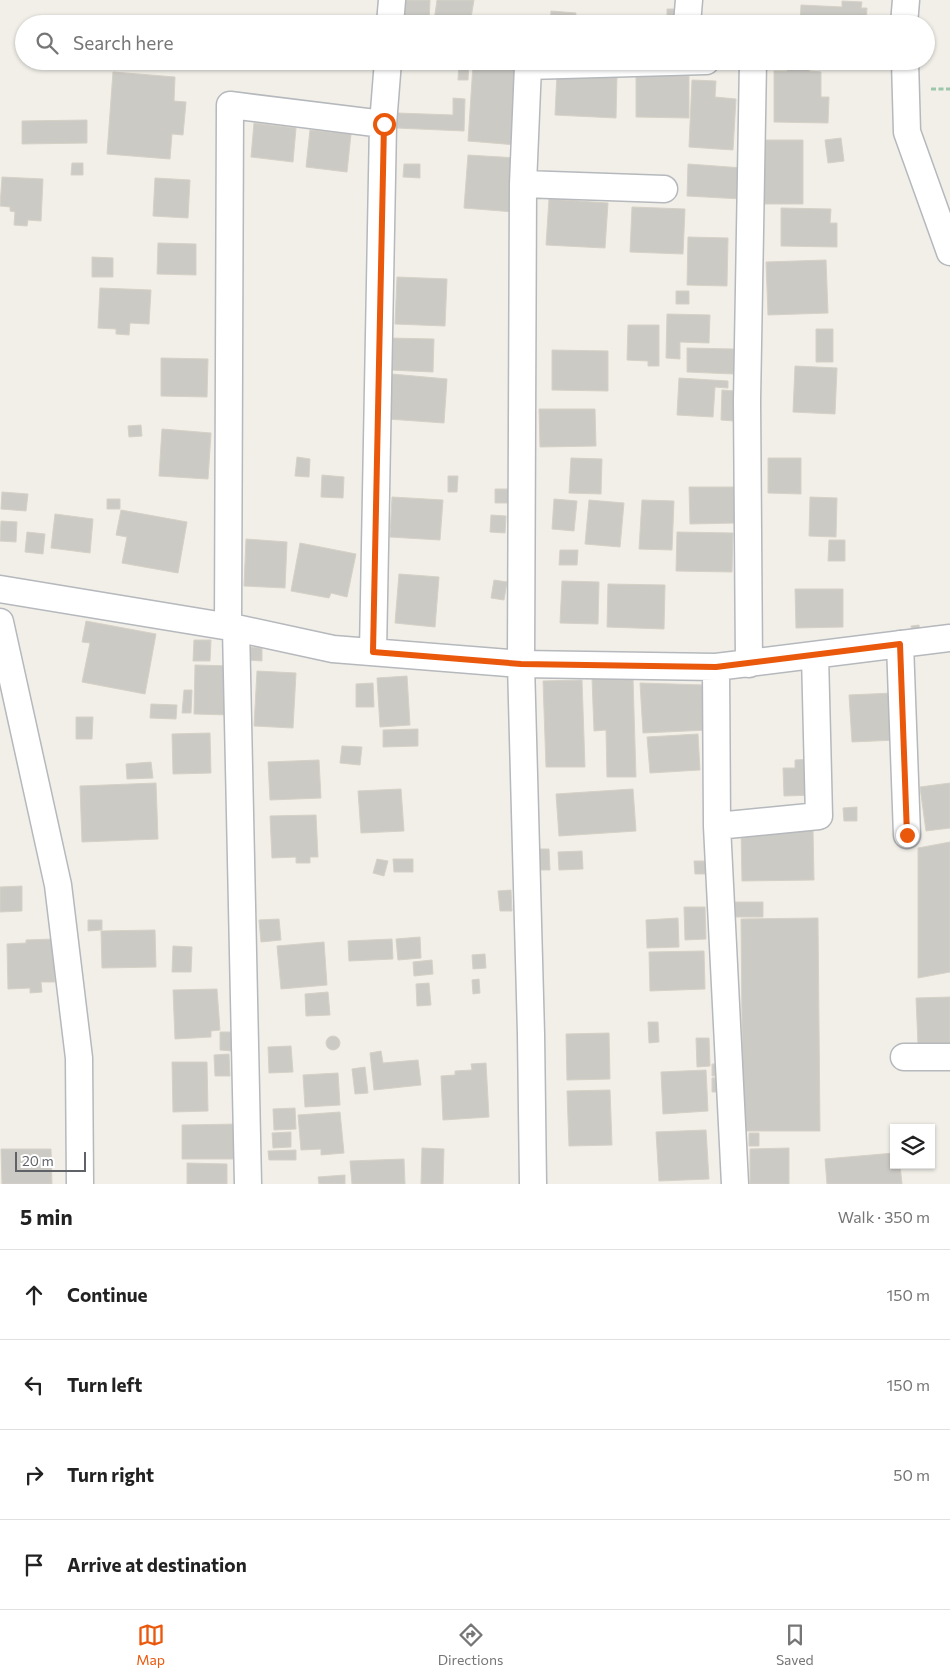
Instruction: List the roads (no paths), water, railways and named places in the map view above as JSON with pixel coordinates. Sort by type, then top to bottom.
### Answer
[{"type":"street","points":[[391,15],[392,0]]},
{"type":"street","points":[[688,15],[689,0]]},
{"type":"street","points":[[905,15],[906,0]]},
{"type":"street","points":[[373,652],[384,124],[387,70]]},
{"type":"street","points":[[528,70],[523,184],[521,664],[533,1184]]},
{"type":"street","points":[[748,664],[747,401],[753,70]]},
{"type":"street","points":[[905,70],[907,132],[950,252]]},
{"type":"street","points":[[248,1184],[232,627],[230,105],[384,124]]},
{"type":"street","points":[[523,184],[664,189]]},
{"type":"street","points":[[0,588],[232,627],[333,649],[521,664],[716,667],[950,638]]},
{"type":"street","points":[[0,622],[58,885],[79,1058],[80,1184]]},
{"type":"street","points":[[900,644],[907,835]]},
{"type":"street","points":[[717,826],[820,816],[815,655]]},
{"type":"street","points":[[716,667],[717,826],[735,1184]]},
{"type":"street","points":[[904,1057],[950,1057]]}]
